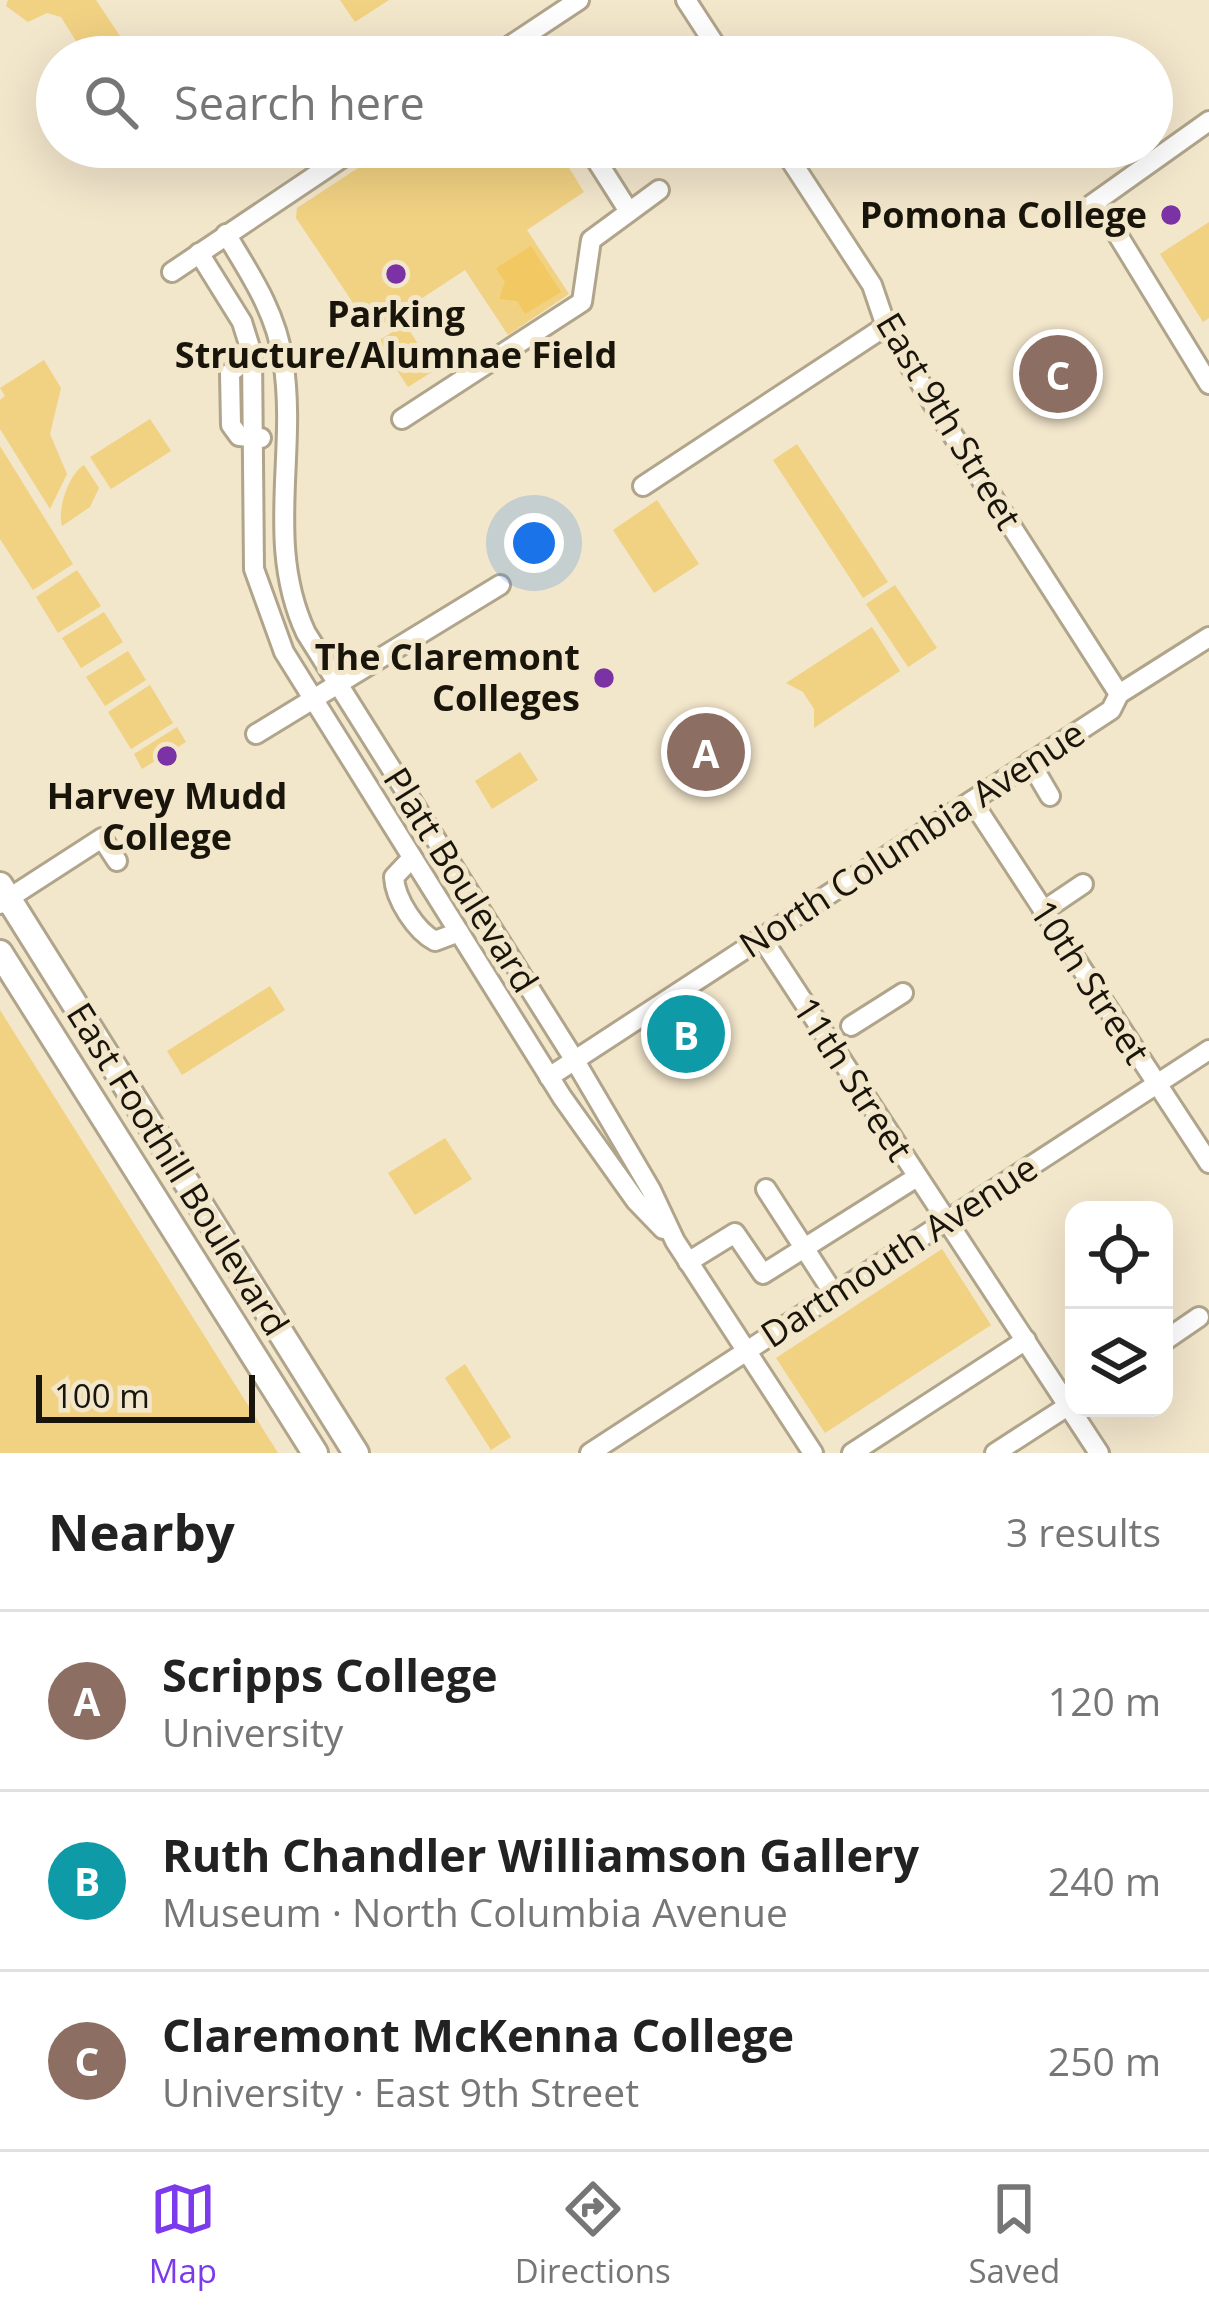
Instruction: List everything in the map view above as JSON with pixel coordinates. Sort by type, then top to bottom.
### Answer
[{"type":"main road","name":"East Foothill Boulevard","points":[[3,896],[356,1453]]},
{"type":"main road","name":"East Foothill Boulevard","points":[[0,953],[315,1453]]},
{"type":"street","points":[[539,36],[579,0]]},
{"type":"street","points":[[686,0],[709,36]]},
{"type":"street","points":[[1173,147],[1209,121]]},
{"type":"street","points":[[172,272],[326,168]]},
{"type":"street","points":[[601,168],[628,210]]},
{"type":"street","name":"East 9th Street","points":[[796,168],[872,285],[886,326],[1119,694]]},
{"type":"street","points":[[1144,168],[1111,192],[1108,219],[1209,384]]},
{"type":"street","points":[[402,419],[582,302],[591,240],[659,190]]},
{"type":"street","name":"Platt Boulevard","points":[[226,234],[256,282],[280,344],[281,529],[289,585],[306,633],[574,1059],[675,1241],[813,1453]]},
{"type":"street","name":"Platt Boulevard","points":[[199,253],[242,322],[252,355],[254,569],[284,652],[549,1077],[636,1201],[675,1241]]},
{"type":"street","points":[[643,486],[886,326]]},
{"type":"street","points":[[254,438],[284,441]]},
{"type":"street","points":[[256,734],[500,585]]},
{"type":"street","name":"North Columbia Avenue","points":[[549,1077],[1111,710],[1119,694],[1209,637]]},
{"type":"street","points":[[1030,762],[1050,796]]},
{"type":"street","name":"10th Street","points":[[972,800],[1209,1163]]},
{"type":"street","points":[[388,820],[414,804]]},
{"type":"street","points":[[3,896],[102,838],[117,861]]},
{"type":"street","points":[[412,858],[394,877],[395,890],[410,914],[424,935],[436,941],[459,932]]},
{"type":"street","points":[[1043,911],[1083,884]]},
{"type":"street","name":"11th Street","points":[[761,937],[916,1177],[1065,1395]]},
{"type":"street","points":[[483,970],[508,954]]},
{"type":"street","points":[[850,1026],[903,993]]},
{"type":"street","name":"Dartmouth Avenue","points":[[590,1453],[1209,1050]]},
{"type":"street","points":[[688,1262],[735,1233],[763,1274],[916,1177]]},
{"type":"street","points":[[766,1189],[834,1294]]},
{"type":"street","points":[[1173,1335],[1199,1317]]},
{"type":"street","points":[[852,1453],[1026,1340]]},
{"type":"street","points":[[995,1453],[1065,1407]]},
{"type":"street","name":"11th Street","points":[[1079,1417],[1100,1453]]},
{"type":"shaded area","points":[[8,0],[96,0],[120,36],[73,36],[61,17],[47,13],[28,22],[6,6]]},
{"type":"shaded area","points":[[340,0],[389,0],[355,22]]},
{"type":"shaded area","name":"Parking Structure/Alumnae Field","points":[[358,168],[569,168],[584,192],[527,230],[569,294],[508,335],[465,270],[372,331],[296,218],[297,208]]},
{"type":"shaded area","points":[[1209,222],[1209,318],[1203,322],[1160,254]]},
{"type":"shaded area","points":[[531,246],[561,292],[525,314],[517,301],[499,299],[505,282],[496,268]]},
{"type":"shaded area","points":[[405,324],[435,370],[408,387],[378,341]]},
{"type":"shaded area","points":[[44,360],[61,388],[50,434],[67,474],[50,509],[0,429],[0,400],[5,396],[0,388]]},
{"type":"shaded area","points":[[150,419],[171,451],[111,489],[90,457]]},
{"type":"shaded area","points":[[797,444],[888,582],[863,598],[773,460]]},
{"type":"shaded area","points":[[0,446],[73,564],[33,590],[0,539]]},
{"type":"shaded area","points":[[84,465],[99,488],[90,507],[62,526],[66,492]]},
{"type":"shaded area","points":[[657,500],[699,564],[654,593],[613,530]]},
{"type":"shaded area","points":[[77,570],[101,606],[58,633],[36,597]]},
{"type":"shaded area","points":[[895,585],[937,648],[908,667],[866,604]]},
{"type":"shaded area","points":[[104,612],[123,642],[81,668],[62,638]]},
{"type":"shaded area","points":[[872,627],[900,671],[814,728],[814,709],[803,692],[786,683]]},
{"type":"shaded area","points":[[128,651],[146,680],[105,706],[86,677]]},
{"type":"shaded area","points":[[150,685],[173,723],[131,749],[108,712]]},
{"type":"shaded area","points":[[177,727],[186,742],[142,769],[134,754]]},
{"type":"shaded area","points":[[520,752],[538,780],[492,809],[475,781]]},
{"type":"shaded area","points":[[270,986],[285,1010],[182,1075],[167,1051]]},
{"type":"shaded area","points":[[0,1010],[278,1453],[0,1453]]},
{"type":"shaded area","points":[[445,1138],[472,1179],[415,1215],[388,1173]]},
{"type":"shaded area","points":[[942,1249],[991,1325],[825,1433],[776,1358]]},
{"type":"shaded area","points":[[465,1364],[511,1437],[491,1450],[445,1378]]},
{"type":"place","name":"Pomona College","points":[[1171,215]]},
{"type":"place","name":"Parking Structure/Alumnae Field","points":[[396,274]]},
{"type":"place","name":"Claremont McKenna College","points":[[1058,374]]},
{"type":"place","name":"The Claremont Colleges","points":[[604,678]]},
{"type":"place","name":"Scripps College","points":[[706,752]]},
{"type":"place","name":"Harvey Mudd College","points":[[167,756]]},
{"type":"place","name":"Ruth Chandler Williamson Gallery","points":[[686,1034]]}]
